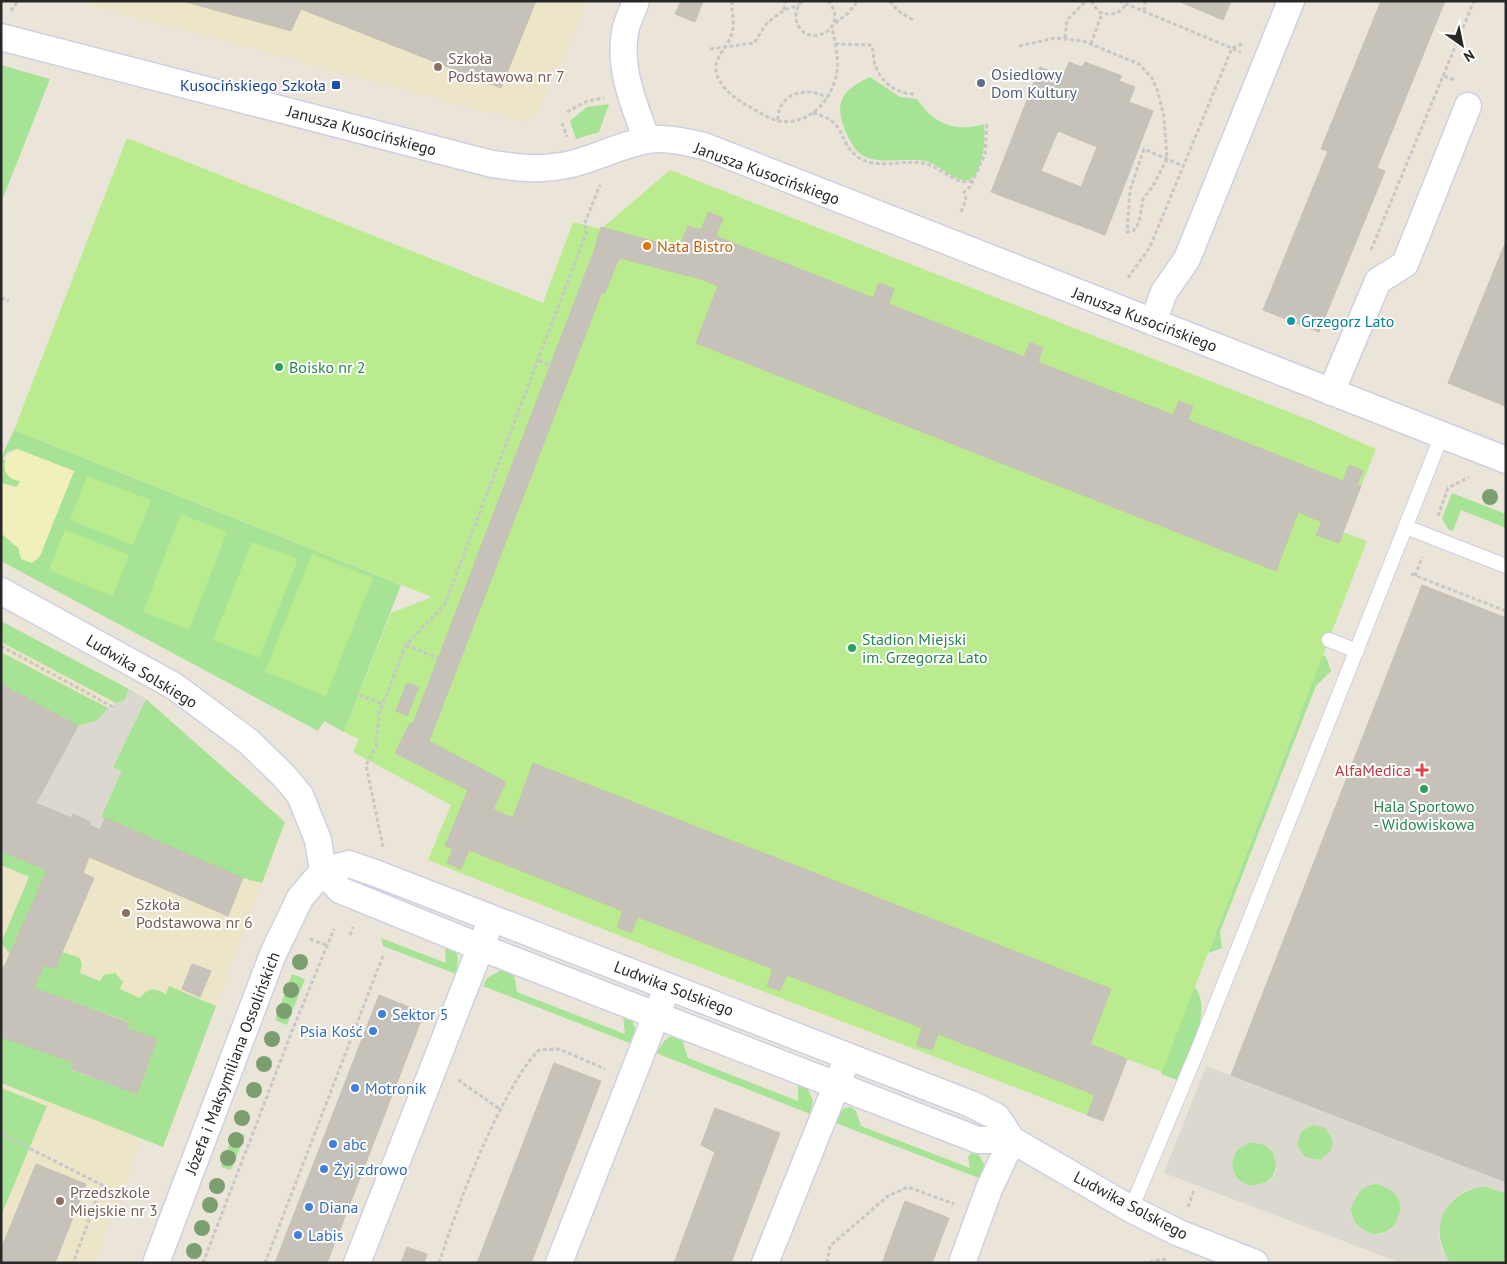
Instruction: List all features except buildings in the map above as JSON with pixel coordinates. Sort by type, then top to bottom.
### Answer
[{"type":"street","points":[[636,1],[626,27],[624,52],[629,91],[647,140]]},
{"type":"street","points":[[1153,322],[1164,292],[1187,259],[1291,1]]},
{"type":"street","name":"Janusza Kusocińskiego","points":[[1,37],[492,164],[523,168],[554,167],[573,164],[647,140],[677,141],[704,146],[1506,460]]},
{"type":"street","points":[[1331,392],[1378,281],[1405,264],[1468,106]]},
{"type":"street","name":"Ludwika Solskiego","points":[[1,591],[174,686],[248,741],[284,776],[300,795],[316,833],[323,872],[340,890],[480,947],[978,1140],[1012,1140]]},
{"type":"street","name":"Ludwika Solskiego","points":[[323,872],[349,864],[971,1104],[997,1117],[1012,1140],[1131,1209],[1179,1233],[1255,1263]]},
{"type":"street","name":"Józefa i Maksymiliana Ossolińskich","points":[[156,1263],[273,954],[300,898],[323,872]]},
{"type":"street","points":[[357,1263],[492,918]]},
{"type":"street","points":[[558,1263],[668,986]]},
{"type":"street","points":[[765,1263],[848,1056]]},
{"type":"street","points":[[962,1263],[991,1186],[1012,1140]]},
{"type":"lane","points":[[1131,1209],[1197,1052],[1442,435]]},
{"type":"lane","points":[[1406,527],[1506,566]]},
{"type":"lane","points":[[1329,640],[1357,651]]},
{"type":"path","points":[[732,1],[733,29],[719,55],[716,70],[722,86],[739,100],[778,120],[797,120],[812,113],[827,98],[837,71],[832,26],[835,13],[828,1]]},
{"type":"path","points":[[784,10],[785,1]]},
{"type":"path","points":[[802,1],[795,15],[796,22],[804,32],[816,36],[828,31],[858,1]]},
{"type":"path","points":[[890,1],[898,10],[915,21]]},
{"type":"path","points":[[1065,38],[1067,20],[1086,1]]},
{"type":"path","points":[[1091,1],[1094,8],[1102,13],[1111,15],[1117,13],[1126,4]]},
{"type":"path","points":[[1119,1],[1267,63]]},
{"type":"path","points":[[1144,11],[1145,1]]},
{"type":"path","points":[[1369,256],[1474,1]]},
{"type":"path","points":[[710,49],[754,43],[767,23],[784,10],[799,5]]},
{"type":"path","points":[[1091,44],[1102,13]]},
{"type":"path","points":[[1019,46],[1055,38],[1065,38],[1091,44],[1139,64],[1152,78],[1164,116],[1166,159],[1153,186],[1143,199],[1139,223],[1133,231],[1127,232],[1130,190],[1144,149],[1166,159],[1183,166]]},
{"type":"path","points":[[1128,278],[1150,247],[1232,48],[1244,43]]},
{"type":"path","points":[[835,44],[871,45],[874,60],[881,77],[895,89],[916,94]]},
{"type":"path","points":[[778,120],[780,108],[792,96],[808,91],[816,92],[827,98]]},
{"type":"path","points":[[567,112],[586,101],[606,97]]},
{"type":"path","points":[[812,113],[832,120],[853,152],[861,159],[889,164],[926,164],[958,181],[973,181]]},
{"type":"path","points":[[961,212],[966,200],[964,192],[973,181],[985,154],[987,122]]},
{"type":"path","points":[[384,852],[366,765],[376,747],[379,714],[406,645],[445,604],[587,231],[584,225],[600,184]]},
{"type":"path","points":[[1,298],[9,301]]},
{"type":"path","points":[[539,361],[550,366]]},
{"type":"path","points":[[1390,566],[1506,611]]},
{"type":"path","points":[[406,645],[438,658]]},
{"type":"path","points":[[1,646],[113,707]]},
{"type":"path","points":[[359,695],[383,704]]},
{"type":"path","points":[[204,1263],[312,979],[334,929]]},
{"type":"path","points":[[265,1263],[384,953]]},
{"type":"path","points":[[439,1263],[461,1195],[523,1067],[539,1050],[559,1050],[607,1070]]},
{"type":"path","points":[[435,1063],[501,1110]]},
{"type":"path","points":[[1,1134],[102,1185],[73,1263]]},
{"type":"path","points":[[827,1263],[830,1246],[888,1196],[908,1187],[959,1206]]},
{"type":"path","points":[[1143,1263],[1168,1259]]},
{"type":"shaded area","name":"Szkoła Podstawowa nr 7","points":[[75,1],[589,1],[537,115],[524,122]]},
{"type":"shaded area","name":"Szkoła Podstawowa nr 6","points":[[1,621],[146,699],[285,822],[163,1147],[142,1139],[94,1263],[1,1263]]},
{"type":"shaded area","points":[[129,689],[146,699],[113,767],[121,772],[101,817],[105,818],[100,830],[89,825],[90,821],[73,814],[72,818],[36,803],[78,726],[97,721],[108,708],[112,709],[116,703],[124,701]]},
{"type":"shaded area","points":[[1206,1066],[1506,1182],[1506,1193],[1483,1186],[1467,1190],[1452,1200],[1442,1215],[1439,1232],[1441,1248],[1450,1263],[1401,1263],[1164,1173]],"holes":[[[1312,1125],[1324,1127],[1332,1138],[1333,1145],[1330,1152],[1320,1160],[1305,1157],[1297,1145],[1301,1132]],[[1251,1142],[1268,1146],[1273,1152],[1277,1169],[1274,1176],[1267,1182],[1251,1186],[1241,1182],[1235,1176],[1232,1166],[1236,1150]],[[1377,1183],[1394,1192],[1399,1200],[1401,1209],[1394,1226],[1385,1232],[1374,1234],[1365,1231],[1351,1217],[1351,1206],[1360,1191],[1369,1185]]]},
{"type":"green space","points":[[1,65],[50,79],[1,203]]},
{"type":"green space","points":[[870,77],[900,97],[917,99],[930,115],[946,124],[955,127],[974,127],[984,124],[982,155],[978,171],[974,177],[969,180],[958,179],[925,161],[875,160],[864,157],[858,152],[843,126],[840,108],[845,94],[851,88]]},
{"type":"green space","points":[[609,104],[599,132],[576,139],[570,121],[587,107]]},
{"type":"green space","name":"Stadion Miejski im. Grzegorza Lato","points":[[127,138],[543,303],[573,222],[601,229],[670,170],[1312,421],[1376,449],[1343,532],[1367,541],[1162,1072],[1127,1059],[1103,1121],[681,960],[428,860],[451,805],[353,752],[359,739],[344,732],[391,613],[432,597],[14,430]]},
{"type":"green space","points":[[14,430],[401,585],[344,732],[324,721],[318,731],[1,561],[1,533],[19,549],[19,554],[37,560],[74,471],[17,449],[8,452],[3,458],[20,481],[18,487],[1,483],[1,458]]},
{"type":"green space","points":[[87,476],[151,500],[133,545],[70,520]]},
{"type":"green space","points":[[1452,493],[1506,514],[1506,528],[1461,510],[1453,531],[1449,530],[1442,519]]},
{"type":"green space","points":[[181,514],[227,532],[189,630],[143,612]]},
{"type":"green space","points":[[65,530],[129,555],[113,596],[49,570]]},
{"type":"green space","points":[[252,542],[298,559],[259,658],[213,640]]},
{"type":"green space","points":[[312,554],[373,578],[326,696],[265,672]]},
{"type":"green space","points":[[1,621],[129,689],[124,701],[116,703],[1,642]]},
{"type":"green space","points":[[1316,650],[1326,657],[1331,671],[1316,686],[1308,706],[1220,932],[1222,948],[1208,953],[1299,718]]},
{"type":"green space","points":[[1,652],[108,708],[97,721],[78,726],[1,684]]},
{"type":"green space","points":[[146,699],[285,822],[262,883],[243,878],[101,817],[121,772],[113,767]]},
{"type":"green space","points":[[1,851],[47,870],[10,954],[1,943],[29,877],[1,865]]},
{"type":"green space","points":[[381,938],[446,963],[445,950],[450,946],[455,948],[458,959],[456,974],[383,946]]},
{"type":"green space","points":[[63,952],[80,958],[82,965],[80,973],[100,981],[104,975],[115,973],[123,982],[120,989],[140,998],[149,990],[166,994],[169,986],[216,1006],[163,1147],[1,1083],[1,1037],[73,1062],[71,1070],[137,1094],[157,1039],[126,1028],[129,1022],[34,988],[44,965],[55,969]]},
{"type":"green space","points":[[503,969],[510,969],[514,974],[517,992],[625,1034],[623,1016],[632,1018],[635,1029],[632,1044],[483,986],[487,978]]},
{"type":"green space","points":[[292,974],[305,979],[287,1025],[275,1020]]},
{"type":"green space","points":[[1192,984],[1199,994],[1201,1018],[1193,1044],[1177,1080],[1161,1074]]},
{"type":"green space","points":[[674,1034],[681,1036],[688,1058],[798,1101],[798,1083],[806,1085],[813,1101],[810,1114],[656,1053],[665,1040]]},
{"type":"green space","points":[[1,1088],[47,1106],[1,1216]]},
{"type":"green space","points":[[851,1107],[856,1111],[861,1126],[970,1168],[968,1157],[972,1152],[977,1152],[984,1164],[984,1180],[833,1122],[844,1108]]},
{"type":"green space","points":[[1315,1124],[1327,1130],[1333,1142],[1327,1154],[1315,1160],[1303,1154],[1297,1142],[1303,1130]]},
{"type":"green space","points":[[234,1132],[245,1135],[231,1170],[221,1167]]},
{"type":"green space","points":[[1250,1142],[1258,1142],[1270,1148],[1276,1164],[1270,1180],[1258,1186],[1250,1186],[1238,1180],[1232,1168],[1232,1160],[1238,1148]]},
{"type":"green space","points":[[1376,1184],[1385,1186],[1396,1195],[1401,1209],[1399,1218],[1390,1229],[1376,1234],[1367,1232],[1356,1223],[1351,1209],[1353,1200],[1362,1189]]},
{"type":"green space","points":[[1483,1186],[1506,1193],[1506,1263],[1450,1263],[1443,1250],[1440,1237],[1440,1225],[1443,1214],[1457,1197],[1469,1190]]},
{"type":"sand","points":[[17,449],[74,471],[40,556],[32,563],[21,559],[19,548],[1,533],[1,483],[16,488],[20,481],[9,476],[6,472],[5,462],[7,457]]},
{"type":"place","name":"Szkoła Podstawowa nr 7","points":[[438,67]]},
{"type":"place","name":"Osiedlowy Dom Kultury","points":[[981,83]]},
{"type":"place","name":"Kusocińskiego Szkoła","points":[[336,85]]},
{"type":"place","name":"Nata Bistro","points":[[647,246]]},
{"type":"place","name":"Grzegorz Lato","points":[[1291,321]]},
{"type":"place","name":"Boisko nr 2","points":[[279,367]]},
{"type":"place","name":"Stadion Miejski im. Grzegorza Lato","points":[[852,648]]},
{"type":"place","name":"AlfaMedica","points":[[1422,770]]},
{"type":"place","name":"Hala Sportowo - Widowiskowa","points":[[1424,789]]},
{"type":"place","name":"Szkoła Podstawowa nr 6","points":[[126,913]]},
{"type":"place","name":"Sektor 5","points":[[382,1014]]},
{"type":"place","name":"Psia Kość","points":[[373,1031]]},
{"type":"place","name":"Motronik","points":[[355,1088]]},
{"type":"place","name":"abc","points":[[333,1144]]},
{"type":"place","name":"Żyj zdrowo","points":[[324,1169]]},
{"type":"place","name":"Przedszkole Miejskie nr 3","points":[[60,1201]]},
{"type":"place","name":"Diana","points":[[309,1207]]},
{"type":"place","name":"Labis","points":[[298,1235]]}]
